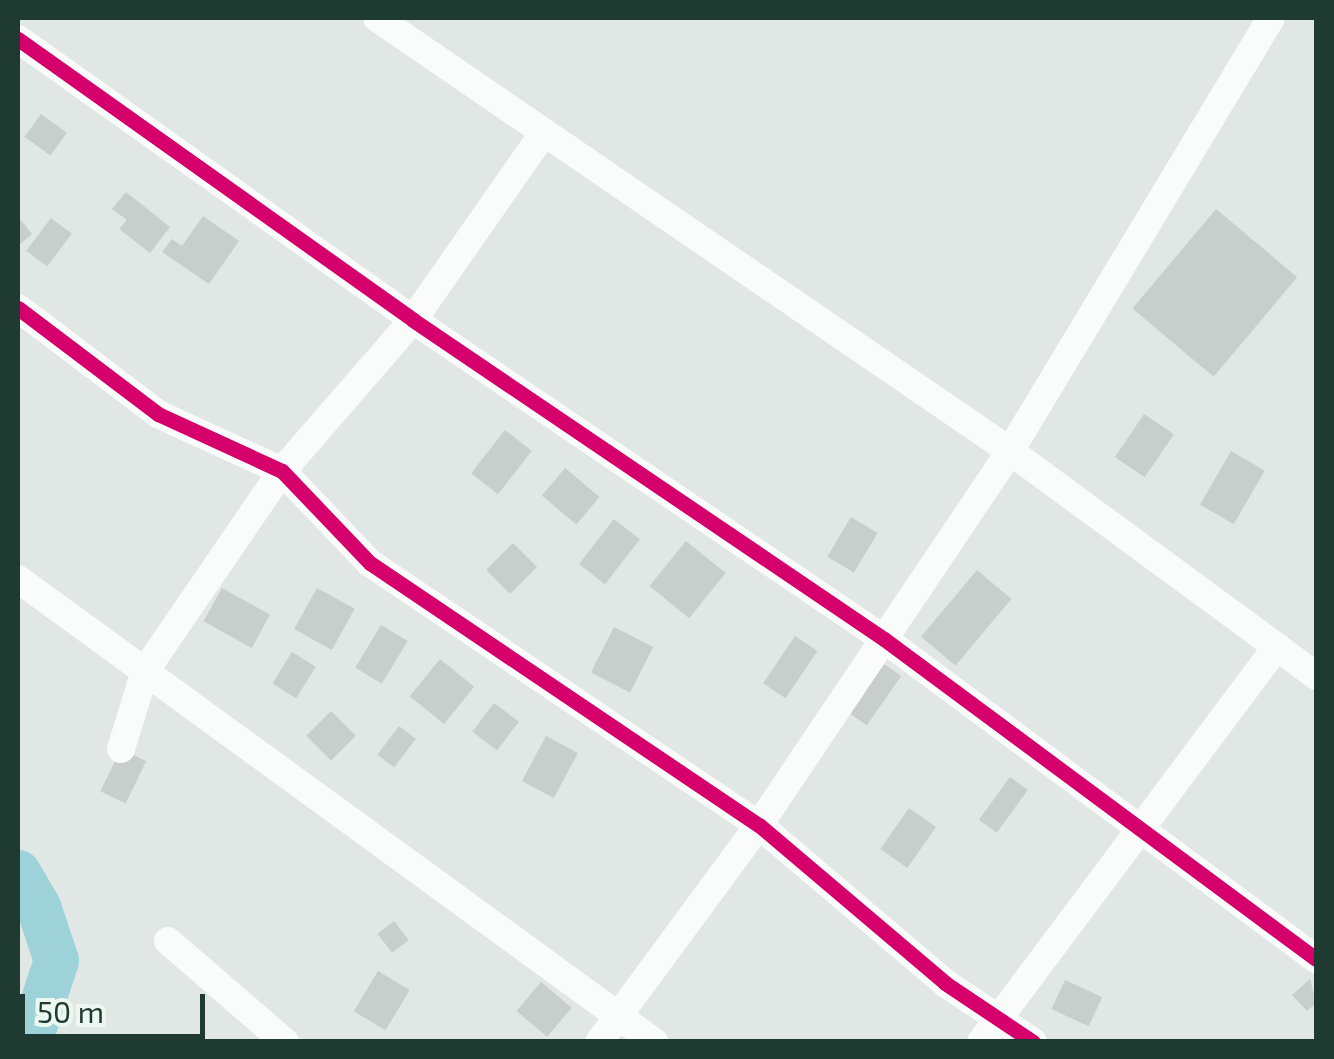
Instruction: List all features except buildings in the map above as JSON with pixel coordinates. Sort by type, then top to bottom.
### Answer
[{"type":"street","points":[[377,18],[1010,451],[1316,676]]},
{"type":"street","points":[[599,1042],[759,825],[1010,451],[1270,18]]},
{"type":"street","points":[[18,39],[413,320],[884,639],[1316,958]]},
{"type":"street","points":[[121,749],[145,671],[282,471],[413,320],[544,132]]},
{"type":"street","points":[[18,308],[158,414],[282,471],[370,563],[759,825],[944,983],[990,1031],[1032,1042]]},
{"type":"street","points":[[18,579],[654,1042]]},
{"type":"street","points":[[990,1031],[1145,832],[1278,647]]},
{"type":"street","points":[[168,941],[285,1042]]},
{"type":"waterway","points":[[18,872],[38,906],[56,960],[29,1042]]},
{"type":"cycle path","points":[[18,39],[413,320],[884,639],[1316,959]]},
{"type":"cycle path","points":[[18,308],[158,414],[282,471],[370,563],[759,825],[945,983],[1033,1042]]}]
